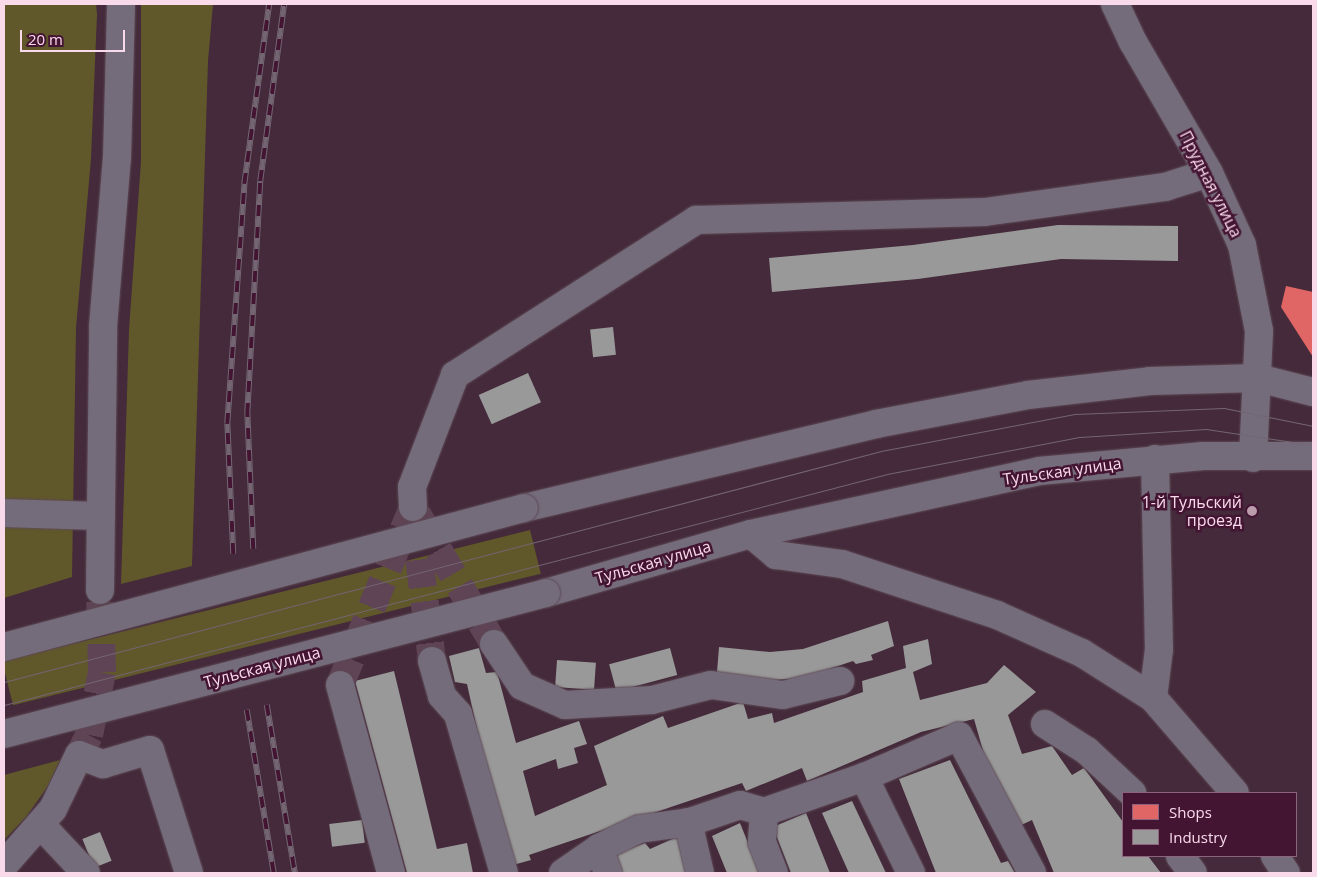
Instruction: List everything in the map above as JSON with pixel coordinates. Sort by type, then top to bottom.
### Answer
[{"type":"street","points":[[100,590],[103,327],[117,158],[121,4]]},
{"type":"street","name":"Прудная улица","points":[[1115,4],[1133,42],[1209,173],[1242,245],[1259,331],[1253,458]]},
{"type":"street","points":[[413,507],[412,487],[456,375],[696,220],[985,212],[1164,187],[1209,173]]},
{"type":"street","points":[[4,647],[524,508],[876,424],[1028,395],[1150,381],[1258,378],[1313,392]]},
{"type":"street","name":"Тульская улица","points":[[4,734],[546,593],[751,534],[1039,471],[1155,459],[1313,456]]},
{"type":"street","points":[[1153,698],[1159,649],[1155,459]]},
{"type":"street","points":[[4,513],[101,516]]},
{"type":"street","points":[[751,534],[776,555],[842,564],[997,615],[1082,654],[1153,698],[1234,792]]},
{"type":"street","points":[[494,644],[522,686],[565,705],[652,700],[711,685],[782,694],[840,681]]},
{"type":"street","points":[[432,661],[442,696],[458,714],[504,873]]},
{"type":"street","points":[[340,685],[391,873]]},
{"type":"street","points":[[1045,724],[1087,751],[1131,792]]},
{"type":"street","points":[[563,873],[604,861],[640,829],[688,822],[740,804],[764,812],[864,778],[959,736],[1032,873]]},
{"type":"street","points":[[4,865],[53,809],[79,755],[103,764],[150,750],[189,873]]},
{"type":"street","points":[[864,778],[911,873]]},
{"type":"street","points":[[764,812],[762,842],[774,873]]},
{"type":"street","points":[[688,822],[700,873]]},
{"type":"street","points":[[40,824],[86,873]]},
{"type":"street","points":[[1181,857],[1193,873]]},
{"type":"street","points":[[1276,857],[1286,873]]},
{"type":"shaded area","points":[[4,4],[96,4],[97,14],[91,159],[76,328],[72,577],[4,598]]},
{"type":"shaded area","points":[[141,4],[213,4],[208,61],[192,566],[121,584],[129,330],[141,161]]},
{"type":"shaded area","points":[[530,530],[541,574],[13,705],[4,669],[4,661]]},
{"type":"shaded area","points":[[60,760],[48,786],[26,817],[4,840],[4,775]]},
{"type":"building: Shops","points":[[1286,286],[1313,292],[1313,357],[1281,307]]},
{"type":"building: Industry","points":[[1058,225],[1178,226],[1178,261],[1061,259],[918,279],[772,292],[769,258],[913,245]]},
{"type":"building: Industry","points":[[613,327],[616,355],[593,357],[590,329]]},
{"type":"building: Industry","points":[[528,373],[541,402],[492,424],[479,395]]},
{"type":"building: Industry","points":[[888,621],[894,646],[871,655],[873,660],[856,664],[853,661],[802,678],[757,681],[717,672],[719,647],[770,652],[803,649]]},
{"type":"building: Industry","points":[[928,639],[932,664],[913,672],[920,700],[987,683],[1004,665],[1036,692],[1008,715],[1022,754],[1052,746],[1072,775],[1084,768],[1122,821],[1122,857],[1149,857],[1161,873],[1054,873],[1032,820],[1019,826],[991,779],[974,719],[921,732],[807,781],[802,768],[746,791],[742,783],[529,855],[531,860],[513,865],[495,811],[467,684],[455,682],[449,656],[479,648],[486,673],[497,672],[516,743],[579,721],[587,744],[574,748],[578,763],[558,769],[556,759],[523,771],[535,816],[607,785],[594,746],[663,716],[668,728],[743,702],[748,719],[772,713],[774,723],[863,692],[862,681],[906,668],[903,646]]},
{"type":"building: Industry","points":[[670,648],[677,675],[616,691],[609,664]]},
{"type":"building: Industry","points":[[557,660],[596,663],[594,690],[555,687]]},
{"type":"building: Industry","points":[[394,671],[437,849],[467,843],[473,873],[407,873],[355,681]]},
{"type":"building: Industry","points":[[950,760],[1001,863],[1008,861],[1015,873],[936,873],[899,779]]},
{"type":"building: Industry","points":[[852,801],[886,873],[849,873],[822,813]]},
{"type":"building: Industry","points":[[806,813],[830,873],[791,873],[773,827]]},
{"type":"building: Industry","points":[[362,820],[365,843],[332,847],[329,824]]},
{"type":"building: Industry","points":[[740,823],[760,873],[727,873],[712,836]]},
{"type":"building: Industry","points":[[100,832],[112,861],[94,868],[82,839]]},
{"type":"building: Industry","points":[[679,836],[689,873],[622,873],[616,854],[645,843],[650,849]]},
{"type":"tunnel","points":[[340,685],[413,507]]},
{"type":"tunnel","points":[[417,514],[494,644]]},
{"type":"tunnel","points":[[414,518],[432,661]]},
{"type":"tunnel","points":[[79,755],[89,735],[102,672],[100,590]]},
{"type":"tram line","points":[[4,682],[881,451],[1075,414],[1224,408],[1313,426]]},
{"type":"tram line","points":[[4,705],[887,474],[1080,437],[1206,429],[1313,445]]},
{"type":"railway","points":[[233,554],[227,424],[244,184],[269,4]]},
{"type":"railway","points":[[253,549],[247,414],[260,181],[284,4]]},
{"type":"railway","points":[[267,705],[295,873]]},
{"type":"railway","points":[[247,710],[274,873]]},
{"type":"place","name":"1-й Тульский проезд","points":[[1252,511]]}]
